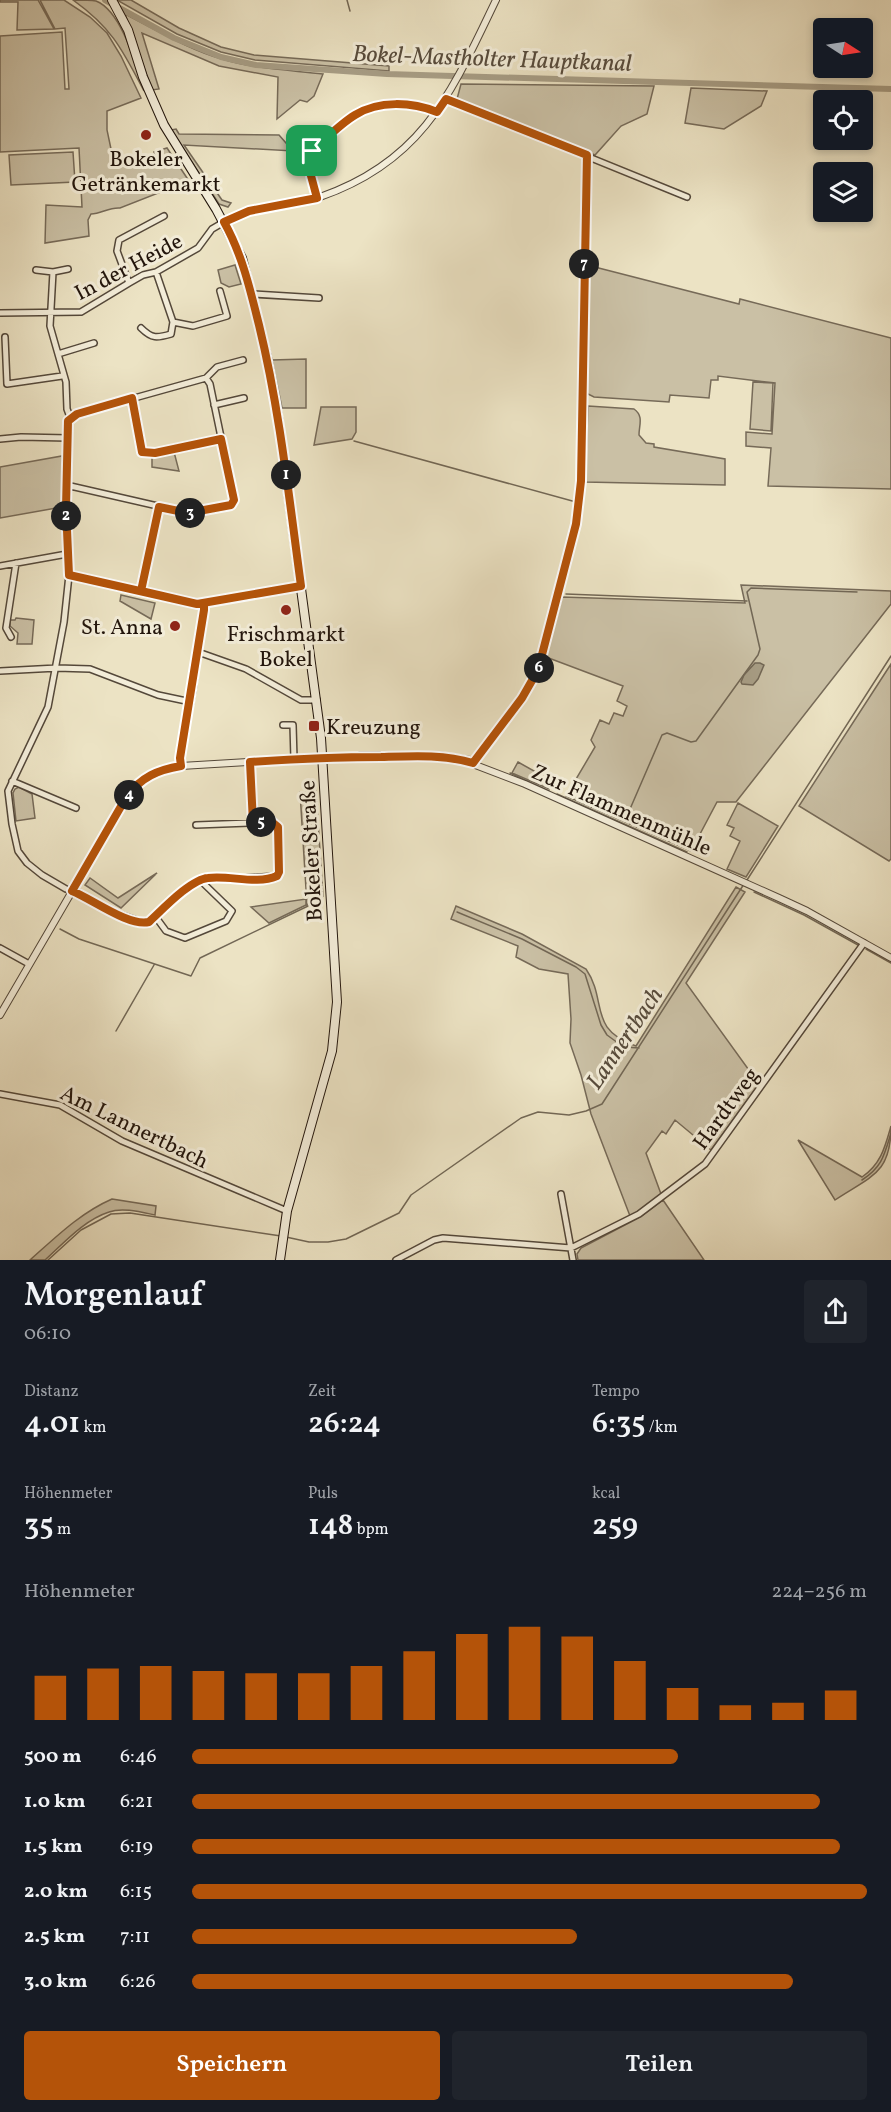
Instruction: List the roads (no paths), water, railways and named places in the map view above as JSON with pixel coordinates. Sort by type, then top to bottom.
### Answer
[{"type":"main road","name":"Bokeler Straße","points":[[112,0],[128,30],[143,77],[164,125],[224,222],[242,258],[274,392],[317,700],[337,1002],[336,1026],[332,1051],[287,1211],[280,1260]]},
{"type":"street","points":[[224,222],[249,211],[317,198],[349,186],[381,168],[409,145],[446,99],[496,0]]},
{"type":"street","points":[[446,99],[687,197]]},
{"type":"street","points":[[317,198],[307,161],[308,156],[355,115],[376,106],[398,104],[422,106],[437,112]]},
{"type":"street","points":[[473,763],[522,698],[538,670],[576,524],[581,481],[587,155]]},
{"type":"street","points":[[129,283],[117,251],[119,240],[164,216]]},
{"type":"street","name":"In der Heide","points":[[0,313],[81,312],[129,283],[156,272],[198,248],[212,229],[224,222]]},
{"type":"street","points":[[36,270],[53,272],[68,269]]},
{"type":"street","points":[[53,272],[50,326],[62,376],[66,382],[67,409],[70,417],[66,486],[69,575],[57,668],[48,707],[8,791],[8,802],[18,851],[27,863],[42,875],[116,913],[140,922],[149,922],[193,884],[206,877],[231,879],[277,876],[279,872],[278,827],[272,822],[196,825]]},
{"type":"street","points":[[141,328],[155,339],[171,334],[173,322],[156,272]]},
{"type":"street","points":[[173,322],[193,326],[226,316],[220,291]]},
{"type":"street","points":[[252,294],[319,298]]},
{"type":"street","points":[[4,338],[7,384],[62,376]]},
{"type":"street","points":[[58,354],[94,344]]},
{"type":"street","points":[[70,417],[206,378],[217,368],[243,360]]},
{"type":"street","points":[[66,486],[188,513],[231,505],[234,500],[210,384],[206,378]]},
{"type":"street","points":[[132,398],[142,452],[155,453],[221,439]]},
{"type":"street","points":[[214,405],[244,398]]},
{"type":"street","points":[[0,440],[21,437],[68,438]]},
{"type":"street","points":[[141,591],[159,507]]},
{"type":"street","points":[[0,566],[67,554]]},
{"type":"street","points":[[11,637],[6,628],[16,563]]},
{"type":"street","points":[[69,575],[204,604],[301,586]]},
{"type":"street","points":[[181,766],[180,758],[191,702],[204,604]]},
{"type":"street","points":[[198,652],[246,669],[301,700],[317,700]]},
{"type":"street","points":[[0,671],[90,669],[158,695],[191,702]]},
{"type":"street","points":[[283,725],[293,725],[294,759]]},
{"type":"street","name":"Zur Flammenmühle","points":[[0,1015],[127,796],[136,785],[155,771],[181,766],[294,759],[440,756],[473,763],[807,911],[891,958]]},
{"type":"street","points":[[250,762],[253,823]]},
{"type":"street","points":[[12,781],[76,808]]},
{"type":"street","points":[[155,916],[166,931],[185,938],[226,921],[232,911],[201,881]]},
{"type":"street","name":"Hardtweg","points":[[571,1248],[639,1214],[705,1164],[864,943]]},
{"type":"street","points":[[0,948],[29,964]]},
{"type":"street","name":"Am Lannertbach","points":[[0,1094],[60,1105],[122,1141],[287,1211]]},
{"type":"street","points":[[561,1194],[573,1260]]},
{"type":"street","points":[[396,1260],[434,1240],[443,1238],[571,1248]]},
{"type":"waterway","name":"Bokel-Mastholter Hauptkanal","points":[[105,0],[174,38],[221,57],[256,65],[387,74],[891,89]]},
{"type":"waterway","points":[[347,0],[350,11]]},
{"type":"waterway","points":[[354,441],[576,502]]},
{"type":"waterway","points":[[627,816],[662,735],[667,733],[691,742],[696,741],[758,655],[760,649],[747,592],[751,588],[857,592]]},
{"type":"waterway","points":[[566,594],[747,601]]},
{"type":"waterway","name":"Lannertbach","points":[[747,880],[891,656]]},
{"type":"waterway","points":[[359,752],[440,752],[472,757]]},
{"type":"waterway","points":[[372,761],[440,760],[470,766]]},
{"type":"waterway","points":[[510,773],[549,791]]},
{"type":"waterway","points":[[557,794],[687,852]]},
{"type":"waterway","name":"Lannertbach","points":[[286,1237],[309,1242],[346,1239],[399,1213],[411,1195],[521,1118],[538,1112],[569,1115],[602,1104],[744,884]]},
{"type":"waterway","points":[[754,892],[804,915],[858,945]]},
{"type":"waterway","points":[[60,929],[79,939],[191,976],[200,958],[308,906],[312,893]]},
{"type":"waterway","points":[[457,912],[522,939],[585,974],[601,1025],[607,1035],[618,1043]]},
{"type":"waterway","points":[[866,949],[891,963]]},
{"type":"waterway","points":[[116,1031],[154,965]]},
{"type":"waterway","points":[[625,1047],[639,1048]]},
{"type":"waterway","points":[[862,1180],[874,1170],[881,1160],[891,1133]]},
{"type":"waterway","name":"Lannertbach","points":[[48,1260],[81,1230],[111,1214],[130,1213],[281,1236]]},
{"type":"place","name":"Bokeler Getränkemarkt","points":[[146,135]]},
{"type":"place","name":"Frischmarkt Bokel","points":[[286,610]]},
{"type":"place","name":"St. Anna","points":[[175,626]]},
{"type":"place","name":"Kreuzung","points":[[314,726]]}]
